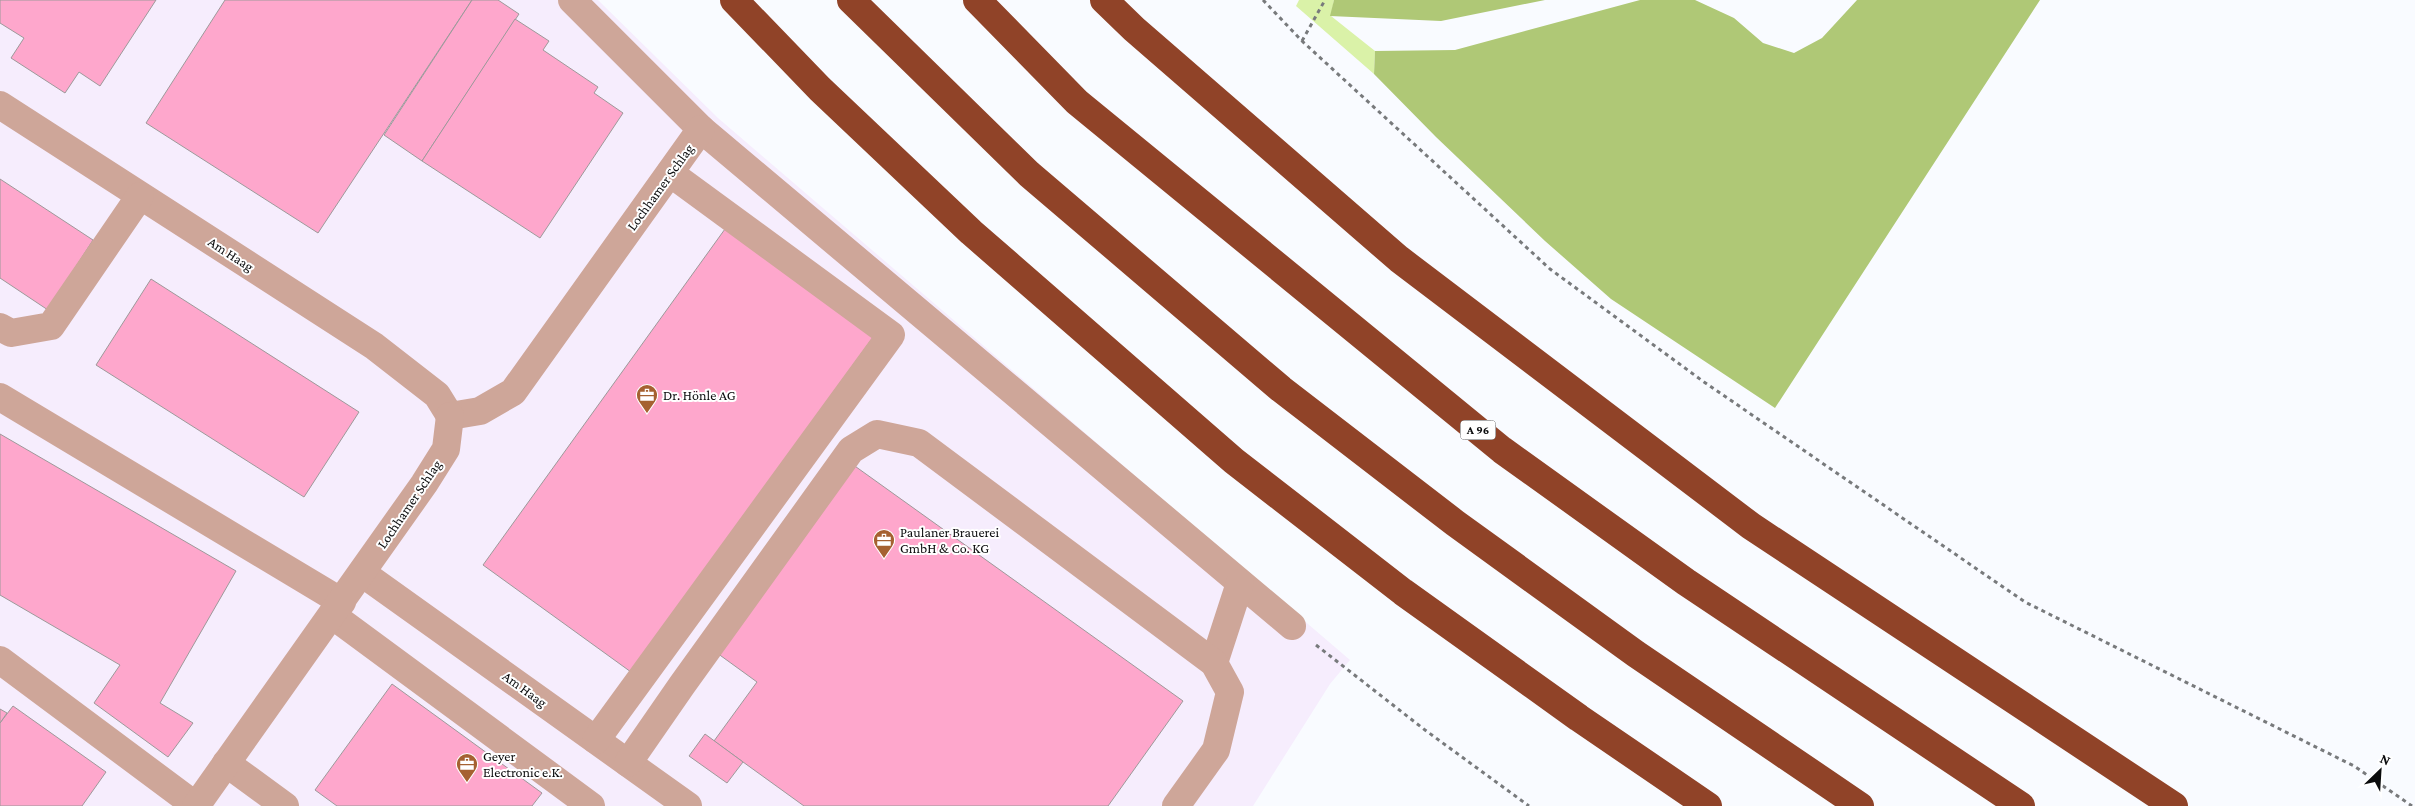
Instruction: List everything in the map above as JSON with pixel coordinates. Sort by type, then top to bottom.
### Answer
[{"type":"highway","points":[[734,0],[820,89],[971,232],[1234,461],[1411,598],[1579,718],[1708,806]]},
{"type":"highway","points":[[852,0],[1029,174],[1281,389],[1455,522],[1636,654],[1860,806]]},
{"type":"highway","name":"A 96","points":[[977,0],[1077,102],[1502,450],[1686,582],[2021,806]]},
{"type":"highway","points":[[1104,0],[1134,29],[1399,259],[1743,520],[2174,806]]},
{"type":"street","points":[[572,0],[701,130],[1292,626]]},
{"type":"street","name":"Am Haag","points":[[0,105],[374,346],[438,395],[450,416]]},
{"type":"street","name":"Lochhamer Schlag","points":[[196,806],[337,609],[446,449],[450,416],[480,411],[513,392],[701,130]]},
{"type":"street","points":[[596,740],[891,335],[670,173]]},
{"type":"street","points":[[0,327],[11,333],[51,326],[140,196]]},
{"type":"street","points":[[0,397],[337,609],[591,806]]},
{"type":"street","points":[[628,763],[851,450],[877,434],[919,443],[1214,663],[1230,692],[1216,750],[1176,806]]},
{"type":"street","name":"Am Haag","points":[[362,573],[688,806]]},
{"type":"street","points":[[1214,663],[1240,583]]},
{"type":"street","points":[[0,660],[196,806]]},
{"type":"street","points":[[226,763],[285,806]]},
{"type":"path","points":[[1263,0],[1302,41],[1550,269],[1704,382],[2025,602],[2354,766],[2412,806]]},
{"type":"path","points":[[1302,41],[1325,0]]},
{"type":"path","points":[[1292,626],[1425,730],[1529,806]]},
{"type":"shaded area","points":[[0,0],[598,0],[718,118],[1350,660],[1330,684],[1253,806],[0,806]]},
{"type":"green space","points":[[1299,0],[1334,0],[1331,16],[1375,51],[1374,74],[1296,6]]},
{"type":"green space","points":[[1334,0],[1545,0],[1441,21],[1330,16]]},
{"type":"green space","points":[[1640,0],[1695,0],[1734,18],[1763,43],[1794,53],[1822,38],[1857,0],[2040,0],[1775,408],[1611,299],[1545,241],[1436,137],[1374,74],[1375,51],[1455,50]]},
{"type":"building","points":[[0,0],[156,0],[100,86],[79,72],[65,93],[11,58],[24,38],[0,23]]},
{"type":"building","points":[[225,0],[472,0],[318,233],[146,123]]},
{"type":"building","points":[[472,0],[498,0],[519,14],[422,161],[384,135]]},
{"type":"building","points":[[515,19],[549,41],[543,50],[598,87],[594,93],[623,113],[540,238],[422,161]]},
{"type":"building","points":[[0,179],[93,240],[48,310],[0,278]]},
{"type":"building","points":[[725,229],[874,336],[631,672],[483,565]]},
{"type":"building","points":[[151,279],[359,412],[304,497],[96,365]]},
{"type":"building","points":[[0,434],[236,571],[160,703],[193,723],[168,757],[94,703],[120,665],[0,595]]},
{"type":"building","name":"Paulaner Brauerei GmbH & Co. KG","points":[[852,464],[1183,701],[1108,806],[804,806],[714,741],[757,682],[717,653]]},
{"type":"building","points":[[392,684],[542,793],[532,806],[337,806],[315,790]]},
{"type":"building","points":[[13,706],[106,772],[82,806],[0,806],[0,723]]},
{"type":"building","points":[[0,709],[7,713],[0,723]]},
{"type":"building","points":[[705,734],[743,762],[727,783],[689,756]]},
{"type":"place","name":"Dr. Hönle AG","points":[[647,414]]},
{"type":"place","name":"Paulaner Brauerei GmbH & Co. KG","points":[[884,559]]},
{"type":"place","name":"Geyer Electronic e.K.","points":[[467,783]]}]
